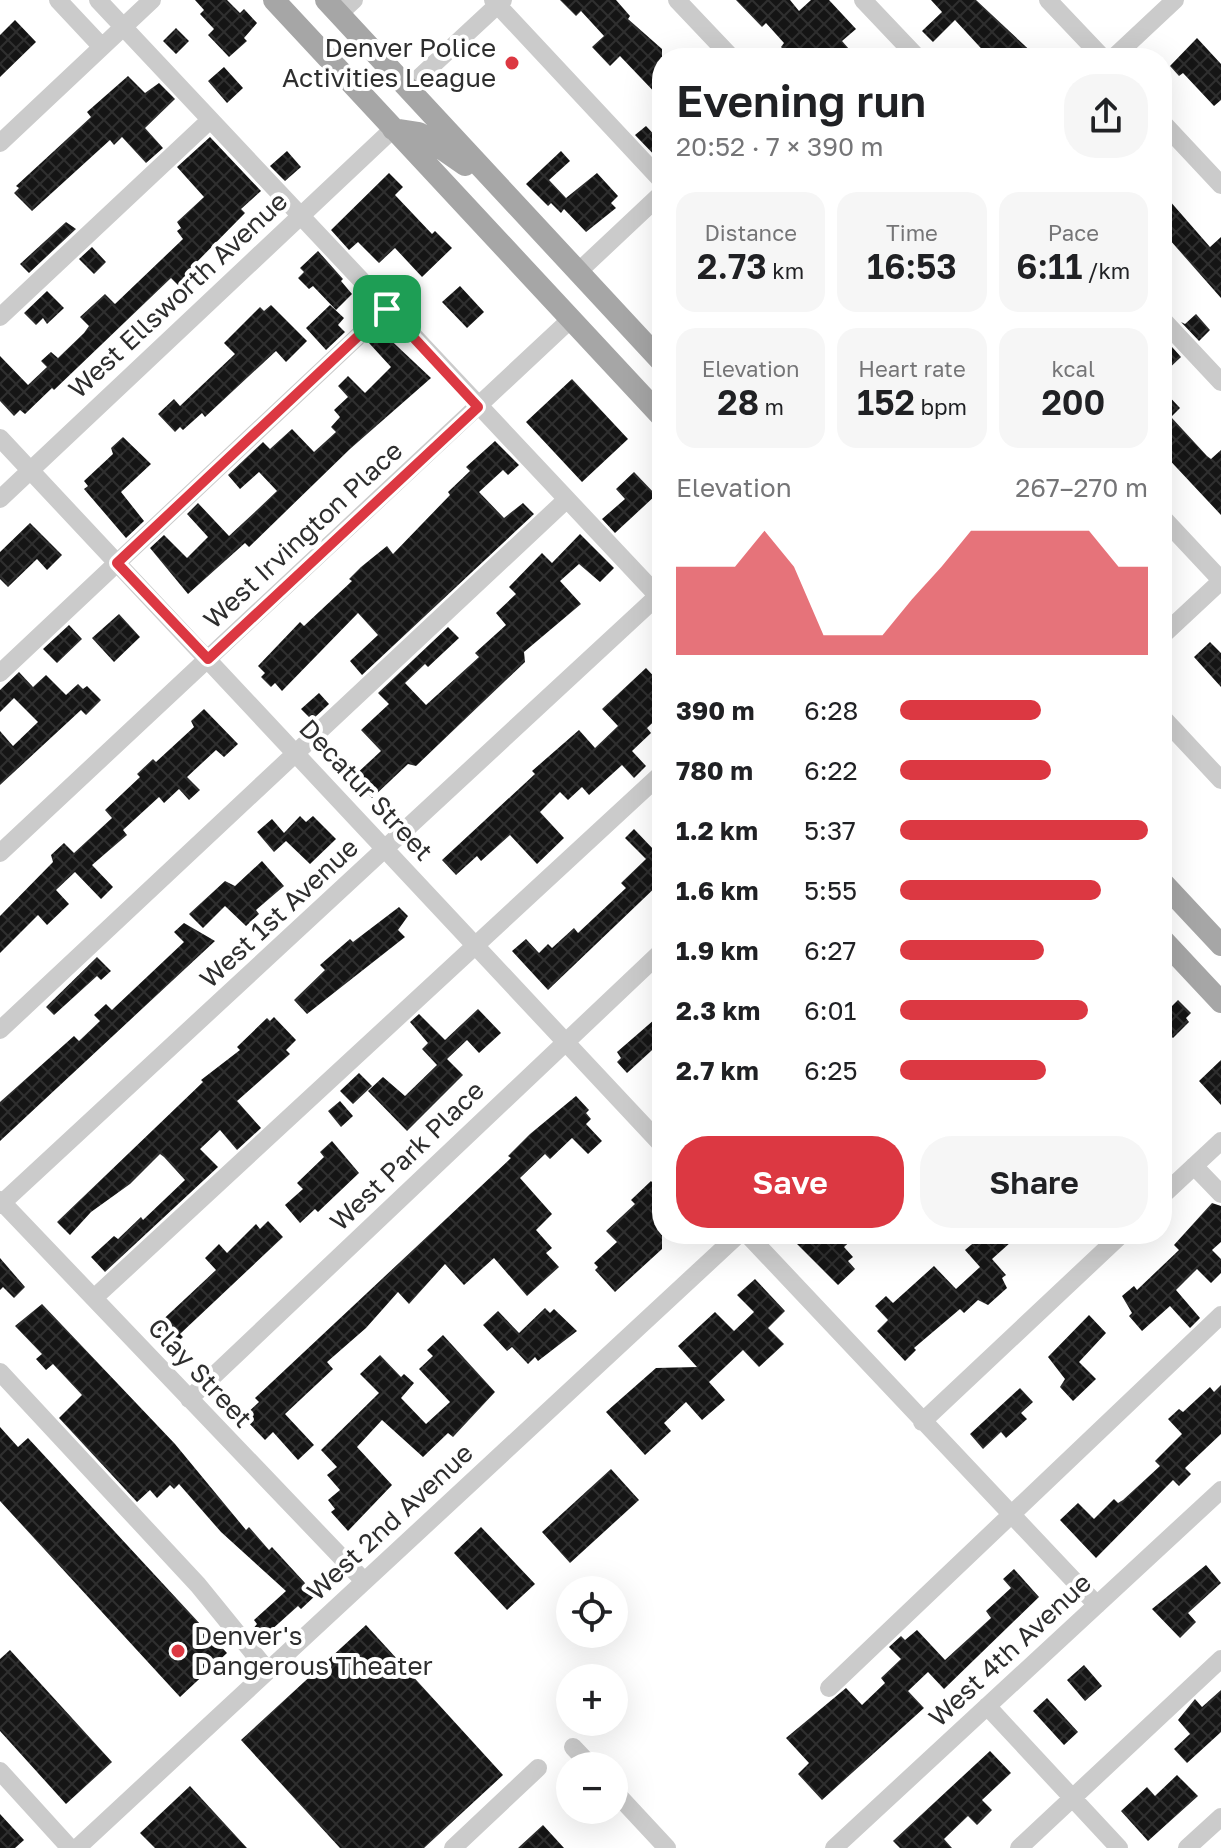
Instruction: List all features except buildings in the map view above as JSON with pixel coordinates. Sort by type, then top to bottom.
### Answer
[{"type":"main road","points":[[274,0],[652,406]]},
{"type":"main road","points":[[340,5],[408,88],[652,351]]},
{"type":"main road","points":[[393,129],[419,133],[508,196]]},
{"type":"main road","points":[[1172,893],[1221,945]]},
{"type":"main road","points":[[1172,950],[1221,1002]]},
{"type":"street","points":[[58,0],[102,47]]},
{"type":"street","points":[[98,0],[478,407],[652,586]]},
{"type":"street","points":[[0,143],[152,0]]},
{"type":"street","points":[[677,0],[723,48]]},
{"type":"street","points":[[863,0],[909,48]]},
{"type":"street","points":[[1048,0],[1094,48]]},
{"type":"street","points":[[1124,48],[1175,0]]},
{"type":"street","points":[[408,88],[498,2],[652,170]]},
{"type":"street","points":[[0,317],[210,120]]},
{"type":"street","name":"West Ellsworth Avenue","points":[[0,499],[393,129]]},
{"type":"street","points":[[1172,133],[1221,185]]},
{"type":"street","points":[[578,272],[652,202]]},
{"type":"street","points":[[0,673],[387,309]]},
{"type":"street","name":"West Irvington Place","points":[[0,853],[571,319]]},
{"type":"street","points":[[1172,330],[1221,382]]},
{"type":"street","name":"Decatur Street","points":[[0,438],[652,1134]]},
{"type":"street","points":[[0,1030],[566,500]]},
{"type":"street","points":[[1172,528],[1221,580],[1172,627]]},
{"type":"street","name":"West 1st Avenue","points":[[1,1202],[652,601]]},
{"type":"street","points":[[1172,728],[1221,780]]},
{"type":"street","points":[[94,1298],[652,782]]},
{"type":"street","name":"West Park Place","points":[[189,1399],[652,960]]},
{"type":"street","points":[[1172,1187],[1221,1141]]},
{"type":"street","points":[[1194,1166],[1221,1194]]},
{"type":"street","name":"Clay Street","points":[[1,1202],[364,1581]]},
{"type":"street","name":"West 2nd Avenue","points":[[77,1848],[728,1244]]},
{"type":"street","points":[[756,1244],[1097,1605]]},
{"type":"street","points":[[922,1422],[1111,1244]]},
{"type":"street","points":[[829,1688],[1221,1315]]},
{"type":"street","points":[[0,1372],[198,1585],[268,1671]]},
{"type":"street","name":"West 4th Avenue","points":[[834,1848],[1221,1490]]},
{"type":"street","points":[[1019,1848],[1221,1659]]},
{"type":"street","points":[[987,1706],[1119,1848]]},
{"type":"street","points":[[573,1747],[578,1752]]},
{"type":"street","points":[[453,1848],[538,1768]]},
{"type":"street","points":[[0,1771],[70,1848]]},
{"type":"street","points":[[628,1806],[667,1848]]},
{"type":"street","points":[[1187,1848],[1221,1817]]},
{"type":"place","name":"Denver Police Activities League","points":[[512,63]]},
{"type":"place","name":"Denver's Dangerous Theater","points":[[178,1651]]},
{"type":"route","points":[[387,309],[478,407],[208,659],[117,563],[387,309]]}]
